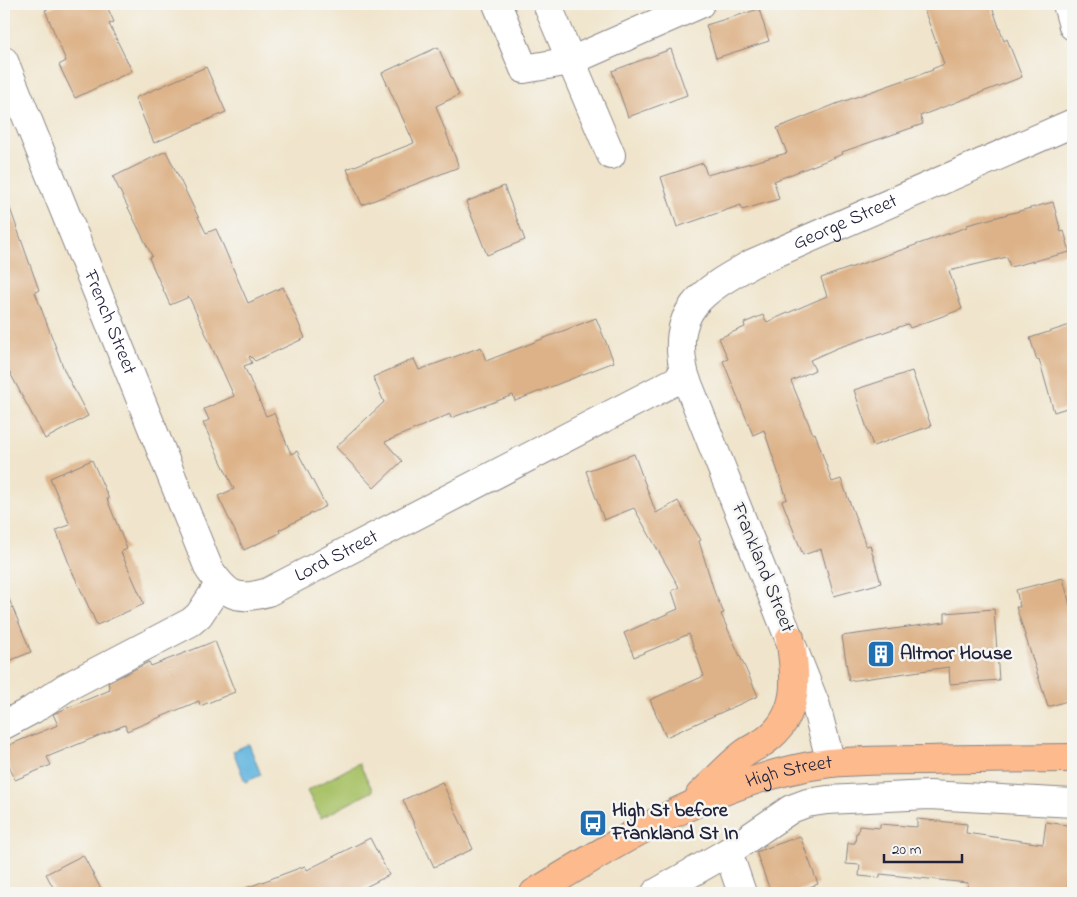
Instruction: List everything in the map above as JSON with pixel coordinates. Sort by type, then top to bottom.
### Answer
[{"type":"main road","points":[[684,810],[745,753],[766,740],[785,720],[791,707],[795,683],[790,638]]},
{"type":"main road","name":"High Street","points":[[534,893],[620,841],[712,796],[787,772],[831,763],[897,760],[1073,758]]},
{"type":"street","points":[[497,4],[524,69],[571,61],[700,4]]},
{"type":"street","points":[[547,4],[611,155]]},
{"type":"street","points":[[1067,4],[1073,26]]},
{"type":"street","name":"French Street","points":[[4,61],[209,569],[219,585]]},
{"type":"street","name":"George Street","points":[[685,376],[680,344],[685,321],[690,308],[716,285],[753,263],[1073,123]]},
{"type":"street","name":"Lord Street","points":[[219,585],[241,597],[251,597],[268,592],[685,376]]},
{"type":"street","name":"Frankland Street","points":[[685,376],[816,706],[831,763]]},
{"type":"street","points":[[4,725],[32,710],[65,688],[191,622],[199,615],[219,585]]},
{"type":"street","name":"High Street","points":[[656,893],[728,852],[791,808],[807,803],[827,800],[928,796],[1073,803]]},
{"type":"street","points":[[728,852],[742,893]]},
{"type":"green space","points":[[359,763],[373,791],[321,818],[307,791]]},
{"type":"water","points":[[249,744],[261,775],[245,782],[233,751]]},
{"type":"building","points":[[59,4],[106,4],[114,22],[109,24],[132,71],[75,98],[59,65],[66,61],[45,10]]},
{"type":"building","points":[[922,4],[991,4],[1004,41],[1007,39],[1022,77],[920,116],[923,124],[842,152],[843,154],[774,181],[779,199],[742,210],[741,205],[677,227],[661,177],[703,163],[707,175],[787,153],[777,128],[836,104],[933,70],[944,64]]},
{"type":"building","points":[[759,9],[769,41],[716,58],[706,25]]},
{"type":"building","points":[[438,47],[459,95],[436,106],[459,167],[362,205],[347,169],[414,143],[382,73]]},
{"type":"building","points":[[671,49],[687,95],[628,117],[612,71]]},
{"type":"building","points":[[206,67],[226,112],[154,143],[135,98]]},
{"type":"building","points":[[166,151],[206,233],[216,229],[248,303],[283,287],[305,338],[255,361],[250,356],[252,363],[244,366],[266,416],[274,413],[291,454],[297,451],[326,506],[279,530],[280,533],[244,550],[218,496],[234,489],[203,423],[209,420],[204,409],[234,396],[189,297],[170,305],[149,258],[152,256],[113,177]]},
{"type":"building","points":[[504,186],[525,240],[487,255],[466,202]]},
{"type":"building","points":[[4,200],[7,200],[39,290],[35,292],[65,372],[88,416],[45,439],[9,371],[4,374]]},
{"type":"building","points":[[1053,202],[1061,232],[1064,231],[1070,252],[1010,267],[1007,257],[949,271],[962,309],[910,328],[908,324],[837,348],[810,360],[815,370],[791,381],[813,434],[815,433],[832,482],[841,479],[866,546],[870,545],[881,583],[834,596],[821,549],[803,555],[782,501],[787,499],[764,430],[753,435],[723,361],[728,359],[719,338],[745,327],[744,323],[763,315],[767,322],[827,296],[821,278],[967,227],[967,225]]},
{"type":"building","points":[[596,318],[614,362],[515,401],[513,395],[451,418],[450,414],[385,442],[402,461],[374,488],[336,447],[384,402],[373,377],[414,359],[419,370],[481,347],[486,361]]},
{"type":"building","points":[[1073,324],[1073,406],[1054,412],[1039,359],[1037,360],[1030,338]]},
{"type":"building","points":[[912,371],[931,426],[873,446],[854,390]]},
{"type":"building","points":[[634,454],[656,513],[678,501],[701,540],[699,541],[715,594],[724,613],[721,614],[758,696],[666,737],[650,700],[704,676],[689,634],[634,657],[624,633],[678,609],[672,591],[679,587],[634,508],[604,520],[586,471]]},
{"type":"building","points":[[92,460],[109,499],[107,499],[127,549],[121,552],[144,604],[97,625],[72,571],[56,530],[70,525],[50,478]]},
{"type":"building","points":[[1063,578],[1073,617],[1073,699],[1048,707],[1016,607],[1020,607],[1016,590]]},
{"type":"building","points":[[4,587],[31,652],[4,663]]},
{"type":"building","points":[[994,609],[999,680],[950,684],[949,667],[849,681],[842,636],[945,622],[945,613]]},
{"type":"building","points":[[215,641],[235,692],[200,706],[199,701],[127,731],[125,725],[47,757],[51,765],[15,780],[4,753],[4,747],[58,725],[53,714],[110,690],[108,683],[149,662],[151,666]]},
{"type":"building","points":[[442,782],[473,849],[434,867],[403,800]]},
{"type":"building","points":[[917,819],[967,824],[966,833],[1043,844],[1046,822],[1073,826],[1067,893],[966,893],[968,883],[880,874],[880,878],[859,876],[860,865],[846,864],[848,843],[855,843],[859,826],[880,828],[880,824],[917,827]]},
{"type":"building","points":[[800,836],[818,884],[792,893],[771,893],[756,852]]},
{"type":"building","points":[[370,838],[389,875],[354,893],[238,893],[238,891],[305,866],[307,870]]},
{"type":"building","points":[[83,855],[103,893],[56,893],[46,874]]},
{"type":"place","name":"Altmor House","points":[[881,654]]},
{"type":"place","name":"High St before Frankland St In","points":[[593,823]]}]
